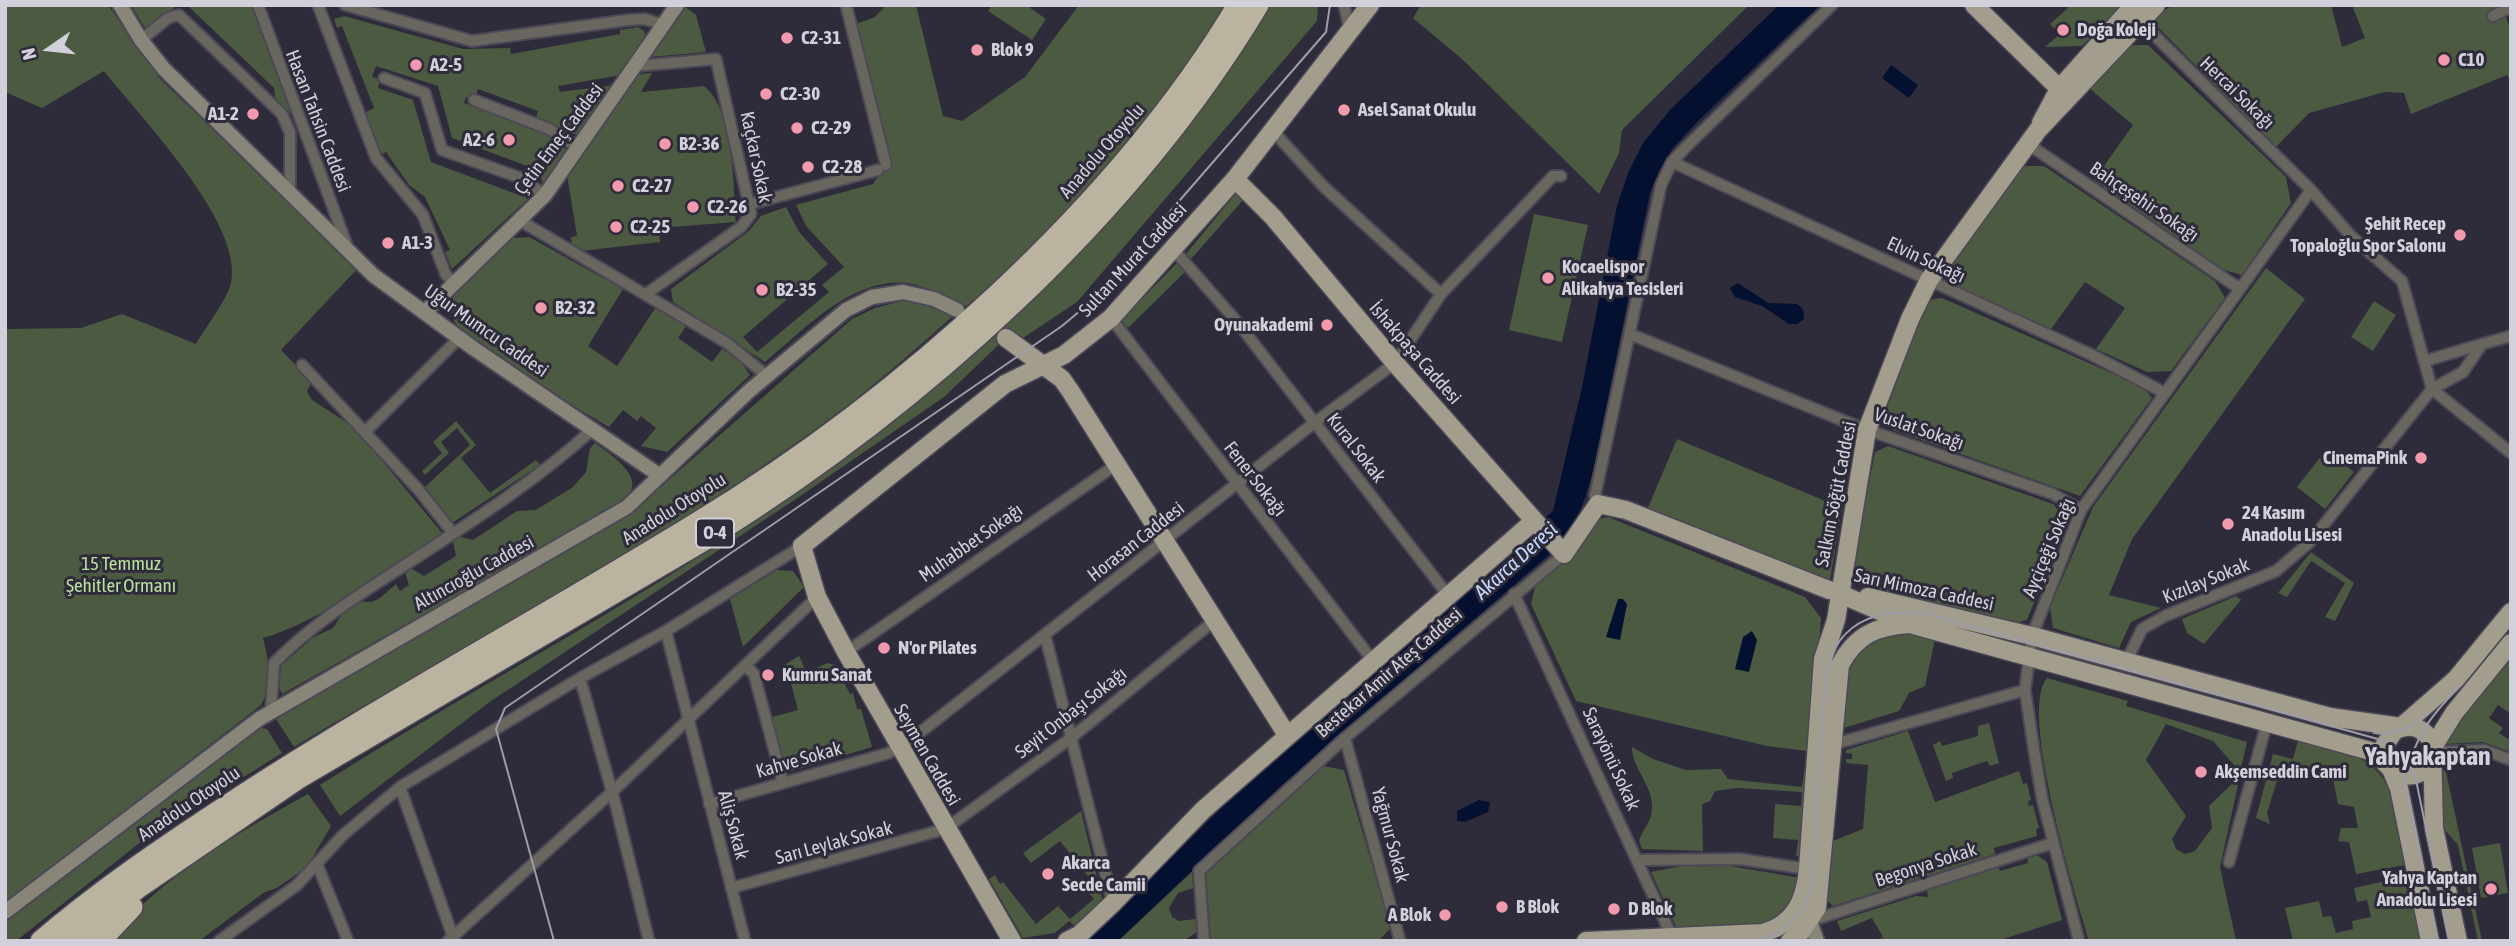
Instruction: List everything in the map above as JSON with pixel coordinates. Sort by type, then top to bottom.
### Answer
[{"type":"highway","name":"Anadolu Otoyolu","points":[[42,940],[175,840],[288,765],[702,520],[849,418],[984,305],[1052,240],[1127,159],[1172,103],[1238,5]]},
{"type":"highway","name":"Anadolu Otoyolu","points":[[70,941],[139,887],[297,779],[761,505],[859,433],[997,317],[1048,269],[1124,188],[1184,115],[1258,5]]},
{"type":"highway","points":[[100,941],[132,907],[190,863],[214,835]]},
{"type":"main road","points":[[1974,5],[2064,94]]},
{"type":"main road","name":"Salkım Söğüt Caddesi","points":[[1803,916],[1823,659],[1836,620],[1834,591],[1867,430],[1910,319],[1928,280],[2064,94],[2136,13],[2156,5]]},
{"type":"main road","name":"Sultan Murat Caddesi","points":[[802,546],[1005,384],[1065,355],[1111,318],[1235,179],[1362,14]]},
{"type":"main road","name":"İshakpaşa Caddesi","points":[[1235,179],[1273,217],[1395,363],[1561,550]]},
{"type":"main road","points":[[1006,338],[1027,349],[1065,355]]},
{"type":"main road","points":[[1006,338],[1062,379],[1287,735]]},
{"type":"main road","points":[[1005,384],[1014,359],[1006,338]]},
{"type":"main road","name":"Bestekar Amir Ateş Caddesi","points":[[1561,550],[1598,504]]},
{"type":"main road","name":"Sarı Mimoza Caddesi","points":[[1598,504],[1626,510],[1834,591],[1910,624],[2267,722]]},
{"type":"main road","points":[[1067,941],[1079,935],[1203,810],[1287,735],[1447,594],[1536,523]]},
{"type":"main road","name":"Seymen Caddesi","points":[[802,546],[817,597],[846,652],[899,749],[1012,941]]},
{"type":"main road","name":"Sarı Mimoza Caddesi","points":[[1834,591],[1891,600],[2126,662]]},
{"type":"main road","points":[[2430,941],[2399,788],[2389,766],[2385,741],[2456,679],[2511,612]]},
{"type":"main road","points":[[1586,941],[1673,940],[1763,933],[1776,930],[1817,908],[1821,889],[1831,745],[1840,665],[1836,620]]},
{"type":"main road","points":[[1840,665],[1860,638],[1875,629],[1910,624]]},
{"type":"main road","points":[[2267,722],[2364,748],[2404,776],[2415,775],[2426,769],[2454,713],[2511,643]]},
{"type":"main road","points":[[2126,662],[2330,717],[2420,729],[2433,752],[2434,828],[2458,941]]},
{"type":"main road","points":[[1790,941],[1803,916]]},
{"type":"street","points":[[120,5],[141,40],[167,18],[179,15],[282,114],[290,133],[290,191]]},
{"type":"street","name":"Hasan Tahsin Caddesi","points":[[258,5],[348,248]]},
{"type":"street","points":[[318,5],[376,158],[419,207],[446,275],[453,282]]},
{"type":"street","points":[[345,5],[472,41],[628,20],[645,19],[664,25]]},
{"type":"street","name":"Çetin Emeç Caddesi","points":[[425,312],[545,194],[677,5]]},
{"type":"street","points":[[750,204],[882,168],[846,5]]},
{"type":"street","points":[[1345,5],[1362,14]]},
{"type":"street","points":[[1345,5],[1362,14]]},
{"type":"street","points":[[1598,504],[1595,496],[1661,185],[1672,162],[1832,5]]},
{"type":"street","points":[[2493,16],[2511,7]]},
{"type":"street","name":"Hercai Sokağı","points":[[2136,13],[2311,190],[2351,236],[2402,281],[2432,390]]},
{"type":"street","name":"Uğur Mumcu Caddesi","points":[[141,40],[164,69],[373,275],[458,338],[593,429]]},
{"type":"street","name":"Kaçkar Sokak","points":[[636,66],[716,59],[751,214],[741,227],[646,295]]},
{"type":"street","points":[[384,78],[425,93],[442,150],[521,178],[545,194]]},
{"type":"street","points":[[474,100],[549,129],[579,148]]},
{"type":"street","points":[[1272,130],[1324,187],[1441,294]]},
{"type":"street","name":"Bahçeşehir Sokağı","points":[[2033,137],[2240,289]]},
{"type":"street","name":"Elvin Sokağı","points":[[1672,162],[2092,355],[2163,392]]},
{"type":"street","name":"Horasan Caddesi","points":[[899,749],[1314,423],[1395,363],[1441,294],[1553,176],[1561,176]]},
{"type":"street","name":"Ayçiçeği Sokağı","points":[[2079,941],[2042,799],[2025,690],[2032,636],[2081,510],[2163,392],[2311,190]]},
{"type":"street","points":[[317,218],[328,213],[330,201]]},
{"type":"street","points":[[519,220],[740,352],[766,376]]},
{"type":"street","name":"Kural Sokak","points":[[1174,250],[1238,323],[1447,594]]},
{"type":"street","name":"Altıncıoğlu Caddesi","points":[[5,912],[271,711],[597,526],[639,496],[766,376],[846,310],[872,297],[902,292],[934,299],[957,310]]},
{"type":"street","name":"Fener Sokağı","points":[[1111,318],[1373,661]]},
{"type":"street","name":"Vuslat Sokağı","points":[[1630,334],[1867,430],[2053,494],[2081,510]]},
{"type":"street","points":[[2425,361],[2511,335]]},
{"type":"street","points":[[366,431],[458,338]]},
{"type":"street","name":"Kızılay Sokak","points":[[2126,662],[2142,629],[2288,563],[2310,542],[2432,390],[2463,372],[2482,344]]},
{"type":"street","points":[[302,365],[366,431],[453,533]]},
{"type":"street","points":[[2432,390],[2511,453]]},
{"type":"street","points":[[593,429],[629,457],[663,472]]},
{"type":"street","points":[[593,429],[663,472]]},
{"type":"street","points":[[271,711],[274,663],[293,643],[554,465],[593,429]]},
{"type":"street","points":[[629,457],[639,477],[639,496]]},
{"type":"street","name":"Muhabbet Sokağı","points":[[846,652],[1117,464]]},
{"type":"street","points":[[219,941],[297,885],[342,836],[400,787],[580,678],[666,631],[802,546]]},
{"type":"street","name":"Bestekar Amir Ateş Caddesi","points":[[1204,941],[1199,871],[1345,738],[1514,594],[1561,550]]},
{"type":"street","name":"Sarayönü Sokak","points":[[1514,594],[1673,940]]},
{"type":"street","points":[[400,787],[451,939],[612,792],[817,597]]},
{"type":"street","name":"Seyit Onbaşı Sokağı","points":[[945,829],[1071,738],[1215,620]]},
{"type":"street","name":"Aliş Sokak","points":[[666,631],[745,941]]},
{"type":"street","points":[[1045,635],[1112,903]]},
{"type":"street","points":[[745,665],[754,674],[783,783]]},
{"type":"street","points":[[580,678],[649,941]]},
{"type":"street","points":[[1831,745],[2025,690]]},
{"type":"street","points":[[2229,862],[2267,722]]},
{"type":"street","name":"Yağmur Sokak","points":[[1345,738],[1400,941]]},
{"type":"street","name":"Kahve Sokak","points":[[709,804],[899,749]]},
{"type":"street","points":[[2433,752],[2484,750],[2511,760]]},
{"type":"street","name":"Sarı Leylak Sokak","points":[[731,888],[945,829]]},
{"type":"street","name":"Begonya Sokak","points":[[1803,916],[2053,843]]},
{"type":"street","points":[[1638,860],[1740,859],[1808,869]]},
{"type":"street","points":[[317,864],[348,941]]},
{"type":"street","points":[[1803,916],[1817,941]]},
{"type":"green space","name":"15 Temmuz Şehitler Ormanı","points":[[5,5],[108,5],[161,80],[358,268],[281,350],[312,382],[307,391],[312,400],[354,427],[443,534],[333,607],[263,638],[269,680],[261,705],[5,904],[5,329],[81,328],[122,314],[196,344],[229,290],[231,259],[222,231],[186,172],[104,71],[42,108],[5,92]]},
{"type":"green space","points":[[131,5],[175,5],[168,18],[149,34]]},
{"type":"green space","points":[[187,5],[254,5],[294,117],[275,98],[274,88]]},
{"type":"green space","points":[[886,5],[916,5],[943,116],[962,121],[1025,77],[1079,5],[1224,5],[1171,85],[1107,166],[1038,241],[967,306],[907,283],[887,283],[867,288],[830,308],[765,362],[673,302],[671,289],[749,231],[761,216],[786,207],[799,232],[828,264],[743,337],[757,352],[829,292],[822,285],[844,267],[806,226],[796,205],[873,184],[886,165],[851,26],[875,17]]},
{"type":"green space","points":[[992,5],[1026,5],[1046,19],[1032,40],[988,11]]},
{"type":"green space","points":[[1271,5],[1318,5],[1317,21],[1077,302],[1023,338],[1012,332],[944,397],[796,499],[491,701],[340,816],[320,785],[609,612],[779,504],[851,453],[987,341],[1112,217],[1169,149],[1222,79]]},
{"type":"green space","points":[[1421,5],[1749,5],[1622,130],[1619,153],[1599,194],[1462,59],[1413,18]]},
{"type":"green space","points":[[2067,5],[2122,5],[2082,46],[2045,47],[2060,34],[2050,24],[2068,8]]},
{"type":"green space","points":[[2172,5],[2331,5],[2342,47],[2365,38],[2352,5],[2501,5],[2511,30],[2511,83],[2507,75],[2411,114],[2404,93],[2385,92],[2309,113],[2276,147],[2152,21]]},
{"type":"green space","points":[[684,6],[696,15],[706,52],[650,57]]},
{"type":"green space","points":[[344,16],[463,49],[510,48],[511,54],[620,34],[620,30],[638,27],[644,31],[646,37],[621,75],[558,86],[560,92],[614,85],[580,134],[571,134],[536,118],[538,111],[478,89],[474,100],[466,97],[464,103],[558,137],[567,152],[543,184],[538,170],[452,138],[438,86],[376,66],[372,77],[380,79],[378,88],[413,100],[431,162],[519,195],[522,190],[530,192],[531,196],[452,269],[445,252],[450,250],[425,197],[409,185],[386,152],[380,155],[366,112],[374,108],[342,26],[337,28],[334,19]]},
{"type":"green space","points":[[2126,45],[2148,45],[2286,177],[2291,203],[2242,275],[2224,270],[2094,180],[2133,125],[2089,88]]},
{"type":"green space","points":[[652,73],[641,92],[704,86],[714,97],[727,130],[733,169],[736,222],[659,228],[660,242],[581,251],[572,245],[571,237],[577,236],[567,175],[639,74]]},
{"type":"green space","points":[[2023,166],[2044,166],[2215,281],[2225,298],[2171,371],[2147,372],[2096,349],[2125,308],[2085,282],[2051,329],[1954,285],[1948,267]]},
{"type":"green space","points":[[1237,192],[1244,199],[1191,259],[1186,254]]},
{"type":"green space","name":"Kocaelispor Alikahya Tesisleri","points":[[1534,214],[1588,225],[1562,342],[1509,330]]},
{"type":"green space","points":[[529,237],[623,289],[588,346],[617,366],[656,307],[686,326],[678,338],[712,362],[722,349],[740,361],[750,375],[667,452],[641,446],[656,428],[641,416],[637,421],[623,410],[609,427],[525,376],[463,331],[454,321],[452,309],[457,290],[513,238]]},
{"type":"green space","points":[[1177,263],[1185,272],[1128,328],[1121,320]]},
{"type":"green space","points":[[2266,268],[2305,299],[2132,539],[2109,595],[2161,608],[2131,622],[2119,648],[2053,628],[2050,607],[2093,507]]},
{"type":"green space","points":[[1942,298],[2143,387],[2152,398],[2080,496],[1893,430],[1884,415],[1928,300]]},
{"type":"green space","points":[[902,301],[920,303],[953,316],[844,408],[711,500],[574,585],[294,747],[274,716],[631,513],[852,319],[875,308]]},
{"type":"green space","points":[[2374,301],[2396,315],[2373,351],[2351,337]]},
{"type":"green space","points":[[456,421],[476,445],[461,458],[490,493],[536,460],[540,465],[452,523],[424,488],[470,445],[457,428],[441,442],[449,453],[425,475],[422,471],[442,453],[433,442]]},
{"type":"green space","points":[[1677,439],[1842,508],[1830,580],[1647,510]]},
{"type":"green space","points":[[595,443],[623,465],[632,480],[628,496],[621,502],[282,694],[279,687],[281,666],[312,638],[333,628],[345,609],[361,601],[376,600],[396,584],[400,591],[409,585],[405,572],[409,567],[424,576],[456,556],[453,542],[457,536],[473,540],[517,511],[536,510],[573,487],[586,472],[590,448]]},
{"type":"green space","points":[[1888,446],[2053,504],[2068,519],[2027,620],[2013,624],[1869,587],[1852,571],[1875,452]]},
{"type":"green space","points":[[2326,450],[2354,472],[2325,509],[2297,487]]},
{"type":"green space","points":[[1608,517],[1805,597],[1821,618],[1804,857],[1796,856],[1798,840],[1773,838],[1775,804],[1801,806],[1802,792],[1738,788],[1715,791],[1710,801],[1702,804],[1703,851],[1642,849],[1639,841],[1649,820],[1652,805],[1632,747],[1653,759],[1686,770],[1721,769],[1728,779],[1802,787],[1807,751],[1767,746],[1576,701],[1531,604],[1535,587],[1575,551],[1600,519]]},
{"type":"green space","points":[[2311,552],[2354,583],[2335,621],[2325,617],[2345,583],[2311,561],[2287,597],[2278,593]]},
{"type":"green space","points":[[777,570],[793,571],[804,587],[743,647],[730,599]]},
{"type":"green space","points":[[2236,596],[2241,600],[2204,644],[2187,633],[2182,619]]},
{"type":"green space","points":[[1909,632],[1935,639],[1925,686],[1909,693],[1899,711],[1837,730],[1841,676],[1870,638]]},
{"type":"green space","points":[[2511,655],[2511,714],[2498,705],[2489,718],[2503,728],[2499,733],[2511,741],[2511,752],[2483,742],[2445,744],[2442,739]]},
{"type":"green space","points":[[799,656],[807,673],[827,663],[835,665],[850,694],[853,693],[857,709],[861,709],[872,747],[789,772],[784,768],[769,718],[798,710],[786,664]]},
{"type":"green space","points":[[2047,678],[2128,701],[2126,706],[2247,742],[2240,772],[2213,741],[2166,724],[2146,760],[2186,816],[2172,839],[2176,849],[2185,854],[2195,851],[2212,828],[2209,806],[2240,776],[2220,867],[2236,941],[2089,941],[2062,847],[2044,764],[2040,697]]},
{"type":"green space","points":[[1989,723],[1999,763],[1990,766],[1987,761],[1952,773],[1953,778],[1946,781],[1933,745],[1940,741],[1942,746],[1978,736],[1978,726]]},
{"type":"green space","points":[[261,728],[267,729],[282,753],[142,841],[16,941],[5,941],[5,920]]},
{"type":"green space","points":[[1908,731],[1935,802],[2019,771],[2023,784],[2027,783],[2031,800],[2028,801],[2029,806],[2033,805],[2039,828],[2036,829],[2037,836],[1994,848],[1995,854],[1833,906],[1823,897],[1828,843],[1863,829],[1868,765],[1846,763],[1846,759],[1852,759],[1852,754],[1846,753],[1846,750]]},
{"type":"green space","points":[[2298,741],[2354,756],[2375,769],[2384,780],[2391,794],[2422,941],[2293,941],[2285,908],[2319,901],[2323,917],[2331,916],[2336,933],[2353,929],[2352,921],[2371,917],[2367,900],[2357,902],[2354,888],[2408,876],[2405,865],[2356,874],[2349,842],[2338,841],[2341,828],[2358,828],[2354,807],[2338,804],[2333,779],[2282,764],[2267,813],[2270,824],[2256,818],[2273,754],[2293,759]]},
{"type":"green space","points":[[1324,766],[1344,770],[1391,928],[1378,941],[1211,941],[1206,874]]},
{"type":"green space","points":[[2445,767],[2482,941],[2478,941],[2458,845],[2444,829],[2442,776]]},
{"type":"green space","points":[[308,794],[331,826],[307,867],[277,888],[263,893],[199,941],[108,941],[129,918],[175,877],[227,841]]},
{"type":"green space","points":[[1081,811],[1103,902],[1075,926],[1069,921],[1055,933],[1023,938],[989,879],[995,875],[1000,884],[1003,882],[1036,924],[1058,906],[1070,919],[1094,899],[1082,886],[1090,879],[1060,841],[1031,863],[1023,853]]},
{"type":"green space","points":[[2500,843],[2508,893],[2481,898],[2472,848]]},
{"type":"green space","points":[[2037,855],[2047,862],[2062,920],[1997,941],[1884,941],[1883,938],[1874,941],[1883,937],[1872,918],[1841,931],[1837,921],[1916,896],[1928,897],[1927,890],[1998,867],[2000,871],[2028,863],[2028,858]]},
{"type":"green space","points":[[1687,865],[1730,866],[1801,878],[1795,902],[1774,925],[1679,933],[1651,872]]},
{"type":"green space","points":[[1192,872],[1193,888],[1178,893],[1169,908],[1172,917],[1179,921],[1196,919],[1197,932],[1183,941],[1118,941]]},
{"type":"water","name":"Akarca Deresi","points":[[1779,5],[1820,5],[1673,148],[1650,193],[1593,471],[1580,511],[1565,538],[1558,547],[1280,787],[1118,941],[1088,941],[1222,807],[1553,511],[1582,387],[1617,206],[1628,173],[1643,143],[1670,110]]},
{"type":"water","points":[[1891,65],[1918,85],[1909,98],[1882,78]]},
{"type":"water","points":[[1738,283],[1768,303],[1797,304],[1803,309],[1804,319],[1797,324],[1789,324],[1762,306],[1735,297],[1730,288]]},
{"type":"water","points":[[1618,599],[1623,599],[1627,604],[1620,640],[1606,637]]},
{"type":"water","points":[[1752,631],[1757,640],[1749,672],[1735,669],[1743,637]]},
{"type":"water","points":[[1479,800],[1490,802],[1488,812],[1465,822],[1457,821],[1457,811]]},
{"type":"tram line","points":[[554,941],[496,729],[505,708],[1062,326],[1094,299],[1326,32],[1330,5]]},
{"type":"tram line","points":[[1756,941],[1789,924],[1801,911],[1810,894],[1826,675],[1832,655],[1841,639],[1867,619],[1901,613],[1938,617],[2385,741],[2401,753],[2415,775],[2449,941]]},
{"type":"tram line","points":[[2410,771],[2415,747],[2426,725],[2458,688]]},
{"type":"tram line","points":[[2374,733],[2390,733],[2404,729],[2430,712]]},
{"type":"tram line","points":[[2390,754],[2404,776],[2438,941]]},
{"type":"place","name":"Doğa Koleji","points":[[2063,30]]},
{"type":"place","name":"C2-31","points":[[787,38]]},
{"type":"place","name":"Blok 9","points":[[977,50]]},
{"type":"place","name":"C10","points":[[2444,60]]},
{"type":"place","name":"A2-5","points":[[416,65]]},
{"type":"place","name":"C2-30","points":[[766,94]]},
{"type":"place","name":"Asel Sanat Okulu","points":[[1344,110]]},
{"type":"place","name":"A1-2","points":[[253,114]]},
{"type":"place","name":"C2-29","points":[[797,128]]},
{"type":"place","name":"A2-6","points":[[509,140]]},
{"type":"place","name":"B2-36","points":[[665,144]]},
{"type":"place","name":"C2-28","points":[[808,167]]},
{"type":"place","name":"C2-27","points":[[618,186]]},
{"type":"place","name":"C2-26","points":[[693,207]]},
{"type":"place","name":"C2-25","points":[[616,227]]},
{"type":"place","name":"Şehit Recep Topaloğlu Spor Salonu","points":[[2460,235]]},
{"type":"place","name":"A1-3","points":[[388,243]]},
{"type":"place","name":"Kocaelispor Alikahya Tesisleri","points":[[1548,278]]},
{"type":"place","name":"B2-35","points":[[762,290]]},
{"type":"place","name":"B2-32","points":[[541,308]]},
{"type":"place","name":"Oyunakademi","points":[[1327,325]]},
{"type":"place","name":"CinemaPink","points":[[2421,458]]},
{"type":"place","name":"24 Kasım Anadolu Lisesi","points":[[2228,524]]},
{"type":"place","name":"N'or Pilates","points":[[884,648]]},
{"type":"place","name":"Kumru Sanat","points":[[768,675]]},
{"type":"place","name":"Akşemseddin Cami","points":[[2201,772]]},
{"type":"place","name":"Akarca Secde Camii","points":[[1048,874]]},
{"type":"place","name":"Yahya Kaptan Anadolu Lisesi","points":[[2491,889]]},
{"type":"place","name":"B Blok","points":[[1502,907]]},
{"type":"place","name":"D Blok","points":[[1614,909]]},
{"type":"place","name":"A Blok","points":[[1445,915]]},
{"type":"district","name":"Yahyakaptan","points":[[2428,757]]}]
